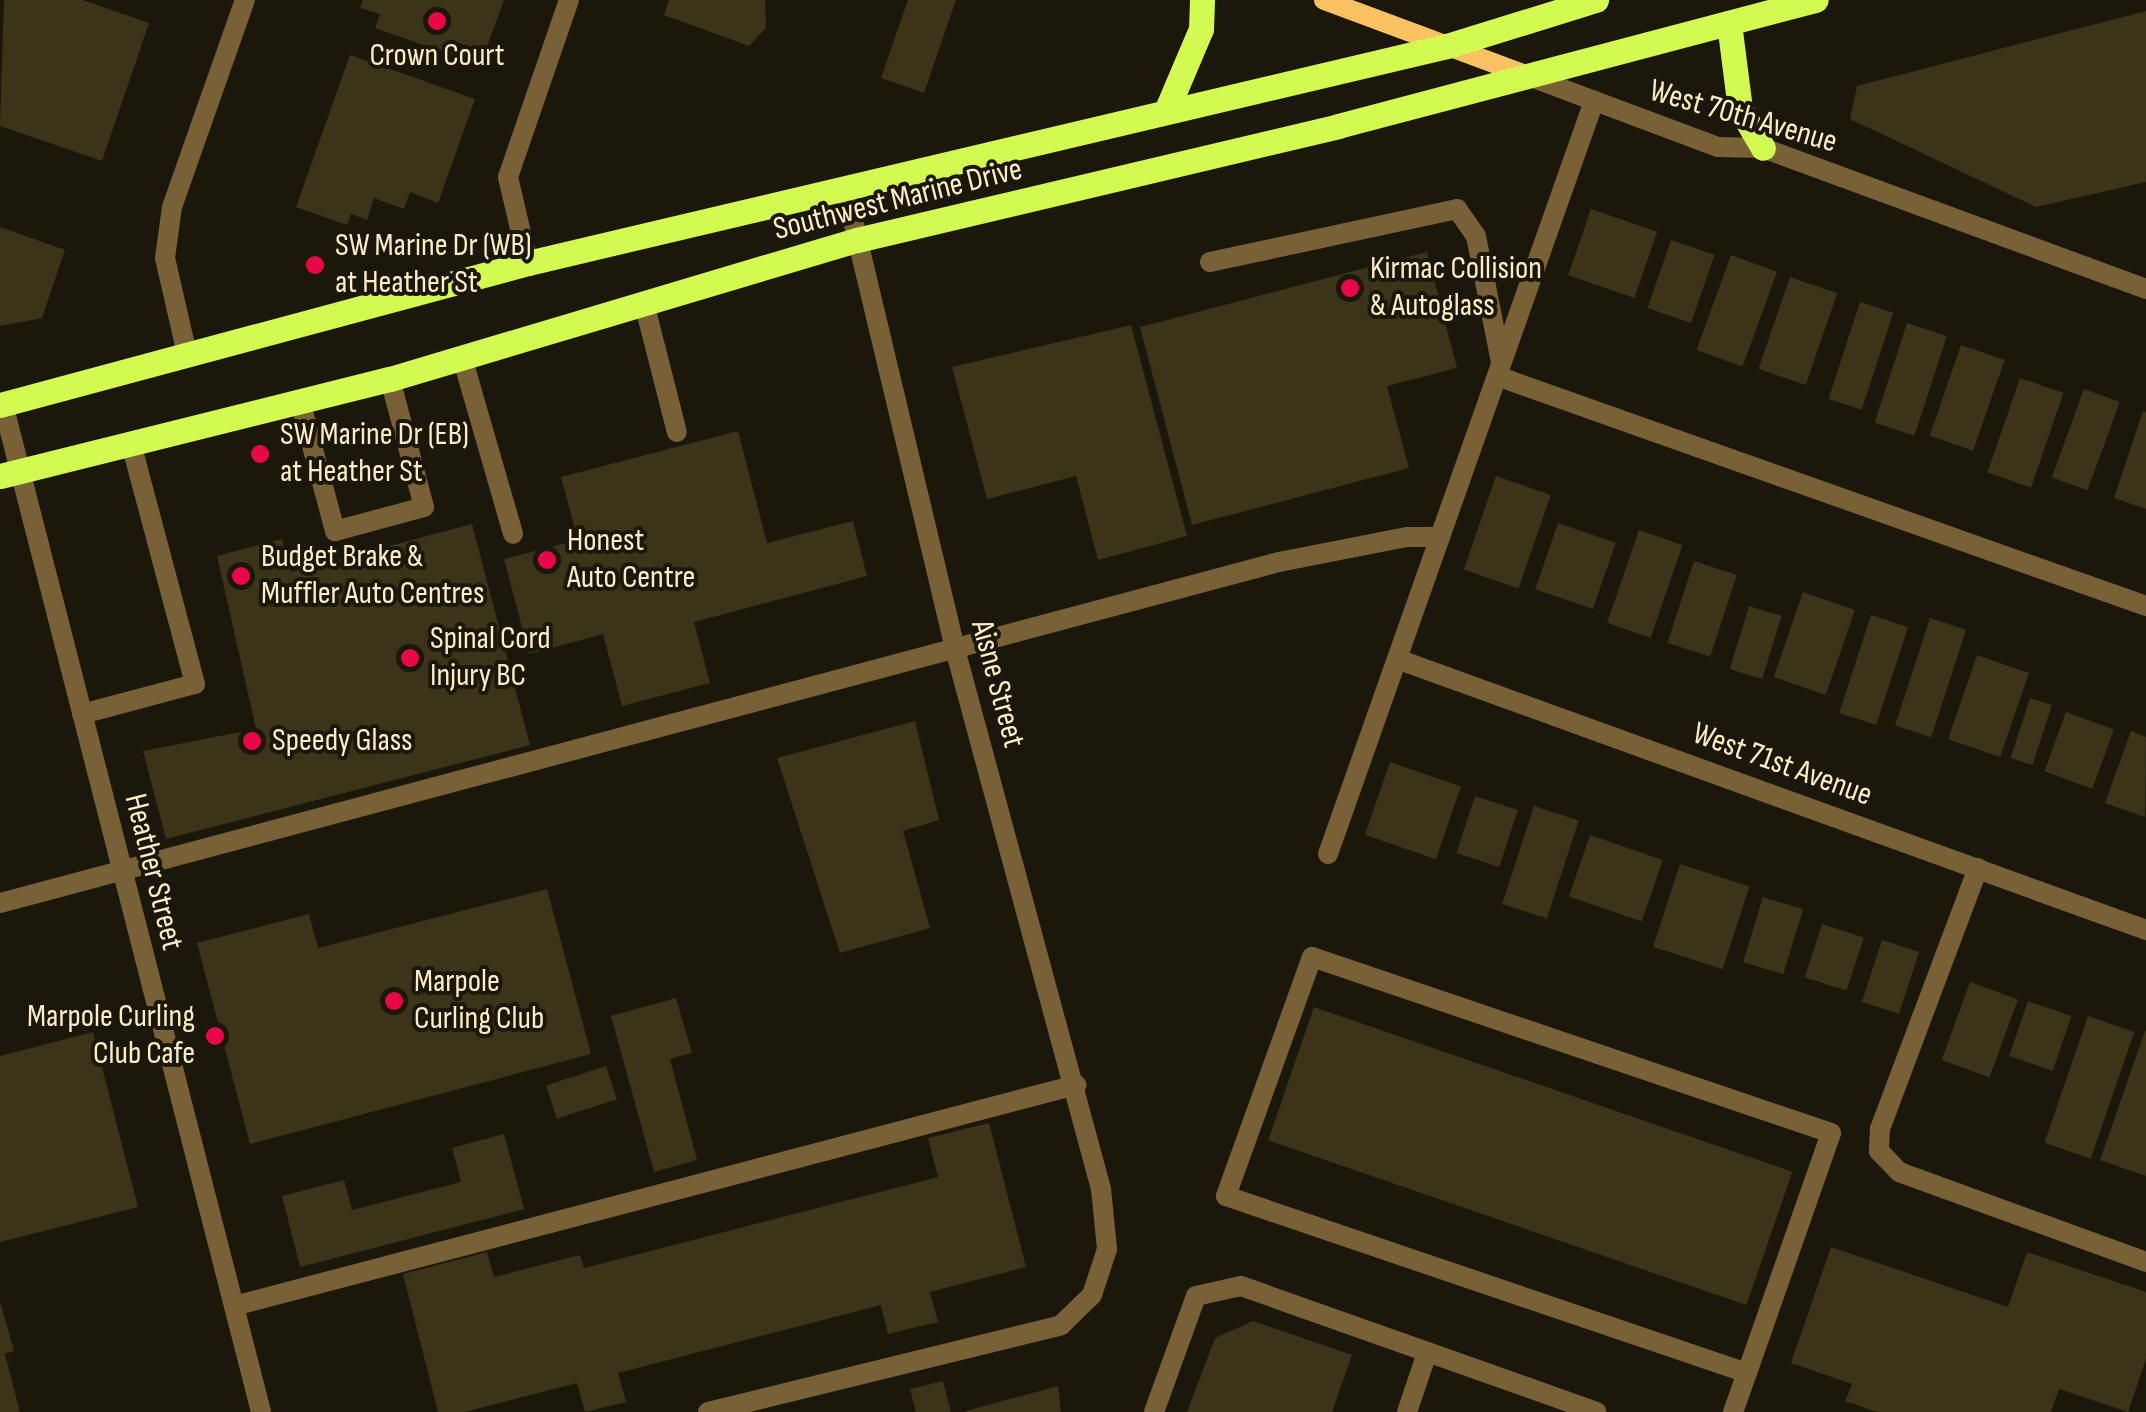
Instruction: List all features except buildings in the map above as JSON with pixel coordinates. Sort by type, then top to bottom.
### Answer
[{"type":"main road","points":[[1168,109],[1201,30],[1202,0]]},
{"type":"main road","name":"West 70th Avenue","points":[[1324,0],[1528,76]]},
{"type":"main road","name":"Southwest Marine Drive","points":[[1,405],[528,263],[846,192],[1168,109],[1447,46],[1596,0]]},
{"type":"main road","name":"Southwest Marine Drive","points":[[10,474],[390,379],[857,240],[1528,76],[1816,0]]},
{"type":"main road","points":[[1728,22],[1740,109],[1763,148]]},
{"type":"street","points":[[187,354],[165,258],[172,207],[245,0]]},
{"type":"street","points":[[528,263],[508,177],[569,0]]},
{"type":"street","name":"West 70th Avenue","points":[[1528,76],[1718,147],[1763,148],[2146,289]]},
{"type":"street","points":[[1328,854],[1594,101]]},
{"type":"street","name":"Aisne Street","points":[[708,1412],[1061,1325],[1092,1295],[1108,1250],[1102,1189],[1076,1084],[955,649],[846,192]]},
{"type":"street","points":[[1210,262],[1457,209],[1476,236],[1499,370]]},
{"type":"street","points":[[644,303],[677,432]]},
{"type":"street","points":[[462,357],[513,534]]},
{"type":"street","points":[[1499,370],[2146,606]]},
{"type":"street","points":[[300,401],[336,531],[424,507],[390,379]]},
{"type":"street","name":"Heather Street","points":[[1,405],[10,474],[82,714],[261,1412]]},
{"type":"street","points":[[82,714],[195,684],[131,443]]},
{"type":"street","points":[[0,903],[1279,562],[1407,537],[1440,537]]},
{"type":"street","name":"West 71st Avenue","points":[[1397,659],[2146,930]]},
{"type":"street","points":[[1978,868],[1886,1110],[1879,1152],[1899,1172],[2146,1262]]},
{"type":"street","points":[[1733,1412],[1831,1133],[1312,957],[1226,1196],[1746,1373]]},
{"type":"street","points":[[234,1306],[1076,1084]]},
{"type":"street","points":[[1154,1412],[1196,1296],[1241,1286],[1596,1412]]},
{"type":"street","points":[[1407,1412],[1427,1352]]},
{"type":"place","name":"Crown Court","points":[[437,21]]},
{"type":"place","name":"SW Marine Dr (WB) at Heather St","points":[[315,265]]},
{"type":"place","name":"Kirmac Collision & Autoglass","points":[[1350,288]]},
{"type":"place","name":"SW Marine Dr (EB) at Heather St","points":[[260,454]]},
{"type":"place","name":"Honest Auto Centre","points":[[547,560]]},
{"type":"place","name":"Budget Brake & Muffler Auto Centres","points":[[241,576]]},
{"type":"place","name":"Spinal Cord Injury BC","points":[[410,658]]},
{"type":"place","name":"Speedy Glass","points":[[252,741]]},
{"type":"place","name":"Marpole Curling Club","points":[[394,1001]]},
{"type":"place","name":"Marpole Curling Club Cafe","points":[[215,1036]]}]
